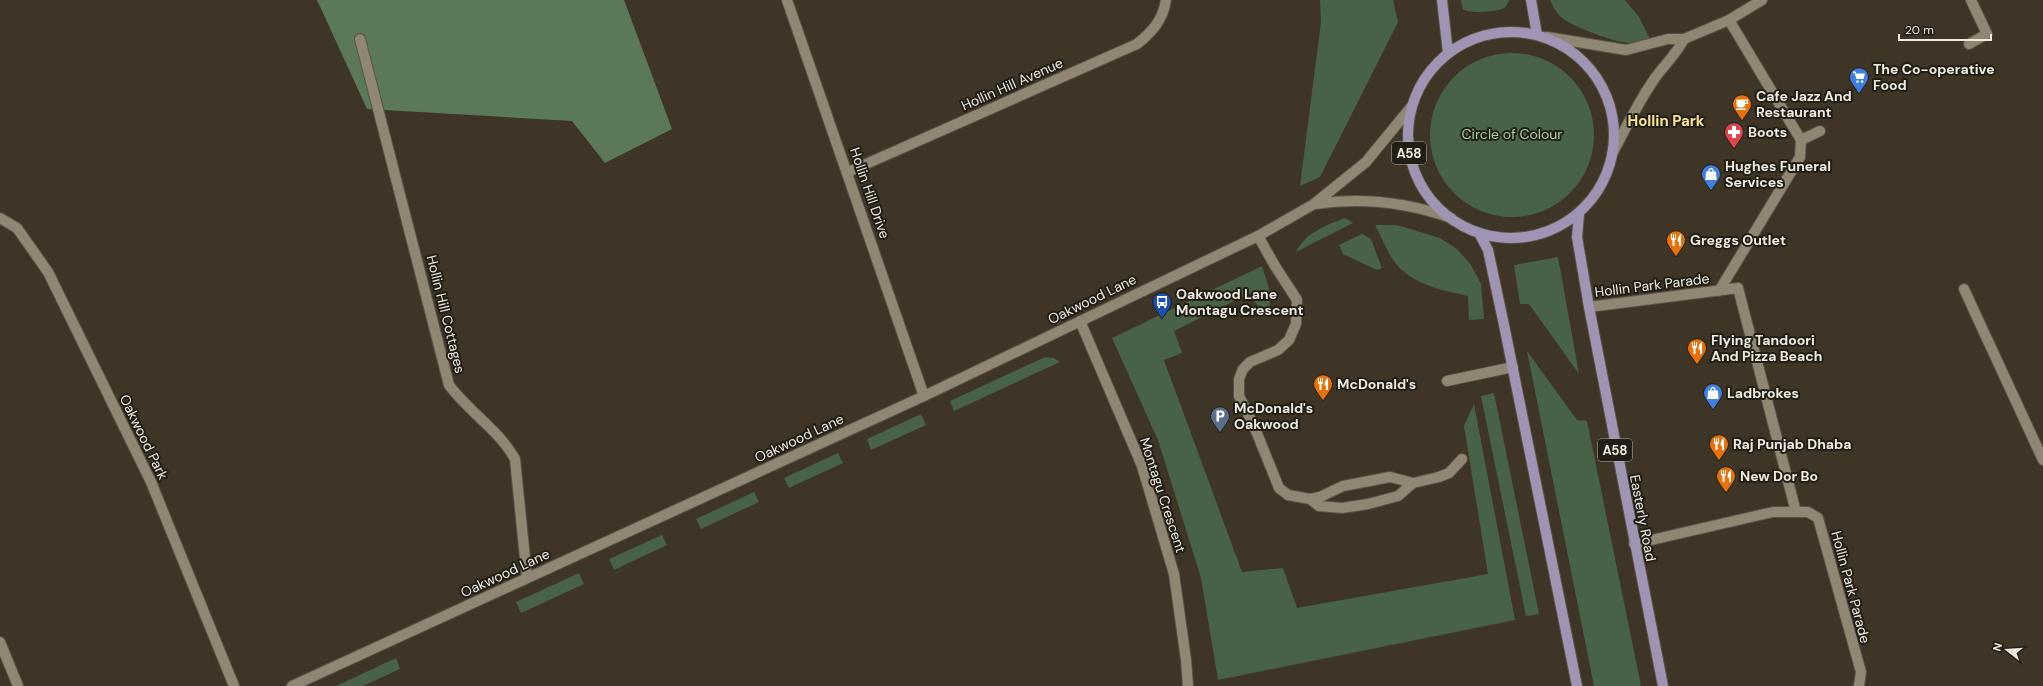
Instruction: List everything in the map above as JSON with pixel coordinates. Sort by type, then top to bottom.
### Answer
[{"type":"main road","points":[[1442,0],[1448,53]]},
{"type":"main road","points":[[1530,0],[1542,36]]},
{"type":"main road","name":"A58","points":[[1512,31],[1542,36],[1576,54],[1591,70],[1614,113],[1615,138],[1609,171],[1596,195],[1579,214],[1550,232],[1502,239],[1480,235],[1460,226],[1427,196],[1413,169],[1408,148],[1411,107],[1423,79],[1448,53],[1465,42],[1512,31]]},
{"type":"main road","name":"Easterly Road","points":[[1579,214],[1577,237],[1589,307],[1662,686]]},
{"type":"main road","points":[[1480,235],[1488,250],[1577,686]]},
{"type":"street","name":"Hollin Hill Drive","points":[[788,0],[924,396]]},
{"type":"street","name":"Hollin Hill Avenue","points":[[848,172],[1137,44],[1151,33],[1161,18],[1166,0]]},
{"type":"street","points":[[1542,36],[1626,50],[1668,39],[1684,39],[1729,20],[1762,0]]},
{"type":"street","points":[[1969,44],[1987,34],[1971,0]]},
{"type":"street","points":[[1729,20],[1801,140],[1820,131]]},
{"type":"street","name":"Hollin Hill Cottages","points":[[360,39],[450,385],[458,397],[507,445],[515,459],[527,578]]},
{"type":"street","points":[[1612,154],[1640,101],[1656,77],[1677,53],[1684,39]]},
{"type":"street","name":"Oakwood Lane","points":[[292,686],[924,396],[1258,236],[1314,204],[1366,162],[1411,107]]},
{"type":"street","name":"Hollin Park Parade","points":[[1718,291],[1800,157],[1801,140]]},
{"type":"street","name":"Oakwood Lane","points":[[1314,204],[1342,200],[1387,202],[1410,205],[1452,218]]},
{"type":"street","name":"Oakwood Park","points":[[0,218],[17,228],[48,272],[151,482],[234,686]]},
{"type":"street","points":[[1258,236],[1297,300],[1296,324],[1289,340],[1278,350],[1250,362],[1243,369],[1239,379],[1239,396],[1254,426],[1279,488],[1288,495],[1310,498],[1320,497],[1343,486],[1390,477],[1413,483]]},
{"type":"street","name":"Hollin Park Parade","points":[[1589,307],[1738,288],[1796,512]]},
{"type":"street","points":[[1964,289],[2043,460]]},
{"type":"street","name":"Montagu Crescent","points":[[1080,321],[1142,466],[1174,574],[1186,660],[1188,686]]},
{"type":"street","points":[[1447,380],[1513,367]]},
{"type":"street","points":[[1310,498],[1319,506],[1342,508],[1398,496],[1413,483],[1449,473],[1462,459]]},
{"type":"street","name":"Hollin Park Parade","points":[[1634,544],[1773,512],[1808,512],[1818,518],[1860,672],[1859,686]]},
{"type":"street","points":[[0,642],[18,686]]},
{"type":"green space","points":[[317,0],[624,0],[672,129],[605,163],[572,121],[367,109]]},
{"type":"green space","points":[[1320,0],[1393,0],[1398,22],[1320,177],[1300,186],[1321,22]]},
{"type":"green space","points":[[1461,0],[1509,0],[1504,8],[1471,12],[1463,9]]},
{"type":"green space","points":[[1550,0],[1625,0],[1639,17],[1651,41],[1627,43],[1590,32],[1572,24],[1560,16]]},
{"type":"green space","name":"Circle of Colour","points":[[1504,53],[1520,53],[1543,59],[1558,67],[1570,77],[1580,89],[1591,111],[1594,135],[1591,159],[1580,181],[1570,193],[1558,203],[1536,214],[1520,217],[1504,217],[1488,214],[1466,203],[1454,193],[1444,181],[1433,159],[1430,143],[1430,127],[1433,111],[1444,89],[1454,77],[1466,67],[1488,56]]},
{"type":"green space","points":[[1345,218],[1353,223],[1296,252],[1300,245],[1317,230]]},
{"type":"green space","points":[[1375,225],[1397,225],[1440,238],[1457,249],[1471,265],[1481,284],[1484,319],[1469,320],[1468,296],[1449,292],[1421,283],[1405,273],[1391,257]]},
{"type":"green space","points":[[1362,234],[1371,239],[1382,268],[1377,270],[1343,254],[1339,245]]},
{"type":"green space","points":[[1558,257],[1579,374],[1529,304],[1520,304],[1514,265]]},
{"type":"green space","points":[[1262,266],[1269,288],[1270,308],[1259,307],[1250,293],[1174,331],[1182,353],[1164,360],[1242,572],[1283,568],[1297,608],[1488,574],[1464,426],[1474,404],[1515,620],[1218,680],[1201,578],[1158,440],[1112,338]]},
{"type":"green space","points":[[1527,351],[1577,420],[1587,421],[1641,686],[1594,686]]},
{"type":"green space","points":[[1045,357],[1054,358],[1060,362],[954,411],[950,401]]},
{"type":"green space","points":[[1494,393],[1539,614],[1526,616],[1481,396]]},
{"type":"green space","points":[[921,414],[926,425],[871,450],[867,439]]},
{"type":"green space","points":[[838,453],[843,463],[789,488],[784,478]]},
{"type":"green space","points":[[754,492],[759,502],[701,529],[696,519]]},
{"type":"green space","points":[[662,535],[667,545],[614,570],[609,559]]},
{"type":"green space","points":[[579,573],[584,584],[521,613],[516,602]]},
{"type":"green space","points":[[396,658],[400,669],[363,686],[336,686]]},
{"type":"place","name":"The Co-operative Food","points":[[1859,94]]},
{"type":"place","name":"Cafe Jazz And Restaurant","points":[[1742,121]]},
{"type":"place","name":"Boots","points":[[1734,149]]},
{"type":"place","name":"Hughes Funeral Services","points":[[1711,191]]},
{"type":"place","name":"Greggs Outlet","points":[[1676,257]]},
{"type":"place","name":"Oakwood Lane Montagu Crescent","points":[[1162,319]]},
{"type":"place","name":"Flying Tandoori And Pizza Beach","points":[[1697,365]]},
{"type":"place","name":"McDonald's","points":[[1323,401]]},
{"type":"place","name":"Ladbrokes","points":[[1713,410]]},
{"type":"place","name":"McDonald's Oakwood","points":[[1220,433]]},
{"type":"place","name":"Raj Punjab Dhaba","points":[[1719,461]]},
{"type":"place","name":"New Dor Bo","points":[[1726,493]]},
{"type":"district","name":"Hollin Park","points":[[1666,121]]}]
